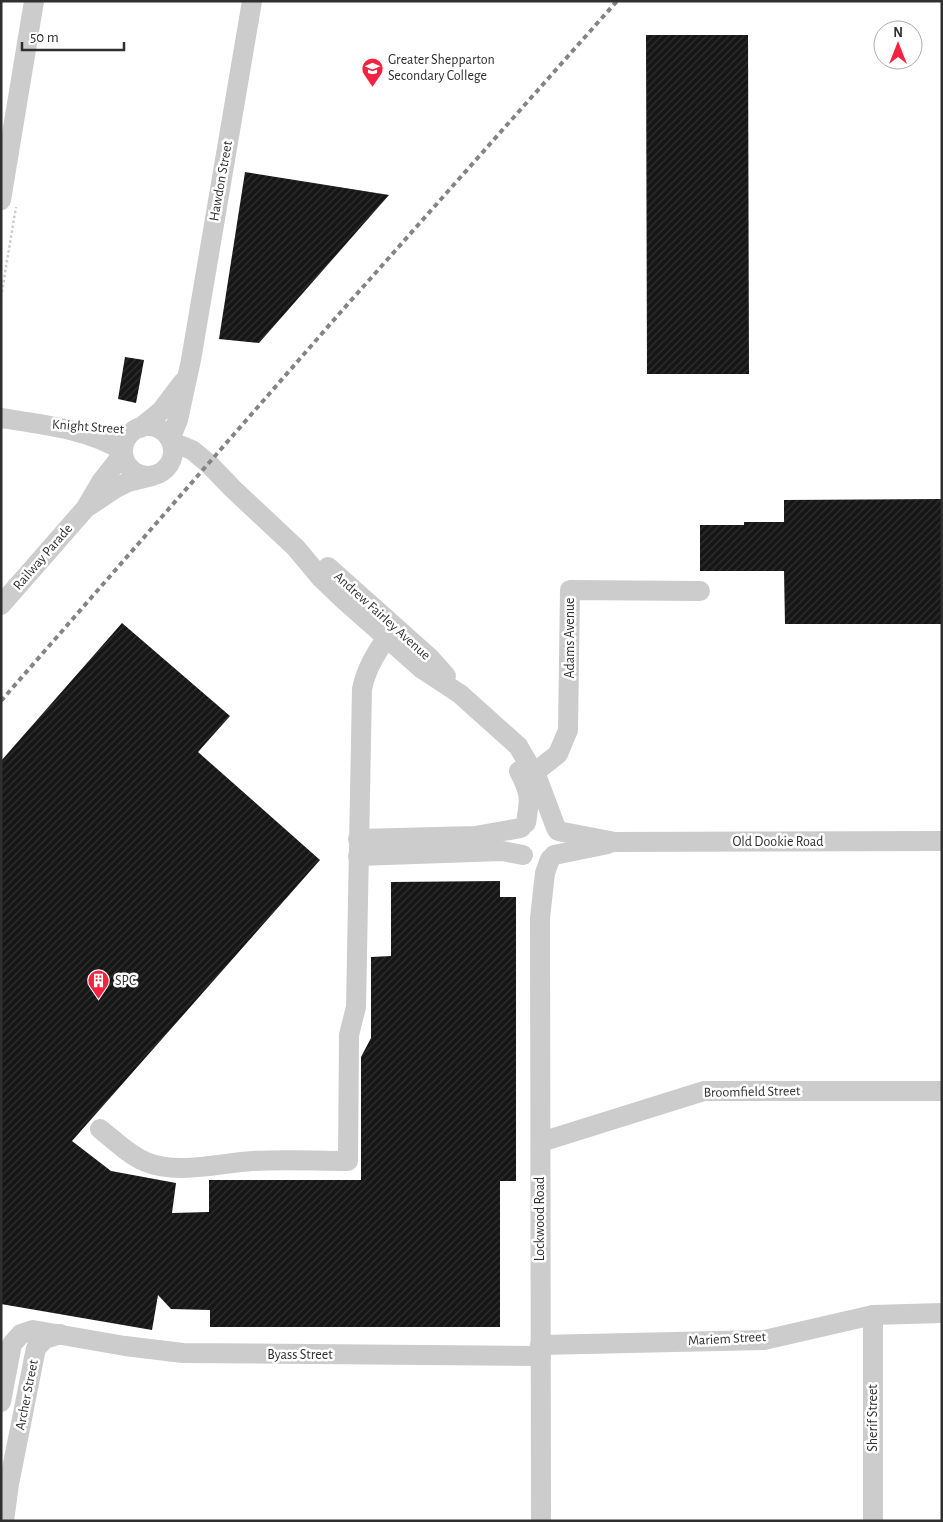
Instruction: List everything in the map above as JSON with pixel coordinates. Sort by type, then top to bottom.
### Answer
[{"type":"street","points":[[1,200],[7,129],[34,1]]},
{"type":"street","name":"Hawdon Street","points":[[171,441],[178,420],[192,360],[252,1]]},
{"type":"street","name":"Hawdon Street","points":[[138,429],[161,411],[174,396],[183,382],[192,360]]},
{"type":"street","name":"Knight Street","points":[[1,418],[40,424],[92,437],[113,445],[123,453]]},
{"type":"street","name":"Knight Street","points":[[40,424],[138,429]]},
{"type":"street","points":[[154,427],[160,429],[171,441],[173,455],[162,471],[141,476],[129,468],[123,453],[126,439],[138,429],[154,427]]},
{"type":"street","name":"Andrew Fairley Avenue","points":[[171,441],[192,450],[296,548],[329,568],[351,597],[391,633],[431,659],[460,694],[518,746],[533,771],[557,829]]},
{"type":"street","name":"Railway Parade","points":[[1,605],[85,509],[101,482],[123,453]]},
{"type":"street","name":"Andrew Fairley Avenue","points":[[162,471],[190,466],[215,477],[233,489]]},
{"type":"street","name":"Railway Parade","points":[[85,509],[128,482],[162,471]]},
{"type":"street","name":"Adams Avenue","points":[[533,771],[539,769],[558,754],[568,730],[570,590],[700,591]]},
{"type":"street","points":[[100,1128],[129,1152],[146,1162],[163,1167],[209,1166],[253,1161],[348,1161],[349,1035],[356,1006],[362,689],[369,665],[391,633]]},
{"type":"street","name":"Andrew Fairley Avenue","points":[[498,729],[528,788],[530,799],[523,826]]},
{"type":"street","points":[[532,820],[545,820],[557,829],[560,841],[552,857],[540,862],[525,856],[502,851],[358,847],[475,836],[523,826],[532,820]]},
{"type":"street","points":[[523,826],[518,835],[517,842],[519,849],[525,856]]},
{"type":"street","name":"Old Dookie Road","points":[[557,829],[615,842],[942,841]]},
{"type":"street","name":"Old Dookie Road","points":[[552,857],[615,842]]},
{"type":"street","name":"Lockwood Road","points":[[525,856],[530,870],[540,918]]},
{"type":"street","name":"Lockwood Road","points":[[541,1521],[540,918],[545,873],[552,857]]},
{"type":"street","name":"Broomfield Street","points":[[540,1142],[704,1091],[942,1091]]},
{"type":"street","name":"Mariem Street","points":[[541,1350],[764,1340],[873,1314],[942,1313]]},
{"type":"street","name":"Sherif Street","points":[[873,1314],[873,1521]]},
{"type":"street","name":"Archer Street","points":[[1,1402],[12,1344],[21,1334],[33,1330],[60,1334]]},
{"type":"street","name":"Byass Street","points":[[60,1334],[125,1346],[183,1353],[541,1350]]},
{"type":"street","name":"Archer Street","points":[[4,1521],[9,1484],[36,1348],[45,1339],[60,1334]]},
{"type":"building","points":[[646,35],[748,35],[749,374],[647,374]]},
{"type":"building","points":[[245,172],[389,195],[259,343],[219,339]]},
{"type":"building","points":[[125,357],[144,360],[136,403],[118,399]]},
{"type":"building","points":[[942,499],[942,624],[785,624],[784,571],[700,571],[700,525],[744,525],[744,522],[784,522],[784,500]]},
{"type":"building","points":[[122,623],[230,716],[198,752],[320,860],[72,1141],[111,1171],[176,1183],[172,1213],[209,1212],[209,1180],[361,1180],[361,1057],[371,1038],[371,957],[391,956],[391,882],[500,881],[500,897],[516,897],[516,1181],[500,1181],[500,1327],[210,1327],[210,1310],[171,1309],[158,1295],[152,1330],[1,1304],[1,761]]},
{"type":"railway","points":[[1,701],[339,314],[617,1]]},
{"type":"place","name":"Greater Shepparton Secondary College","points":[[372,87]]},
{"type":"place","name":"SPC","points":[[99,1000]]}]
